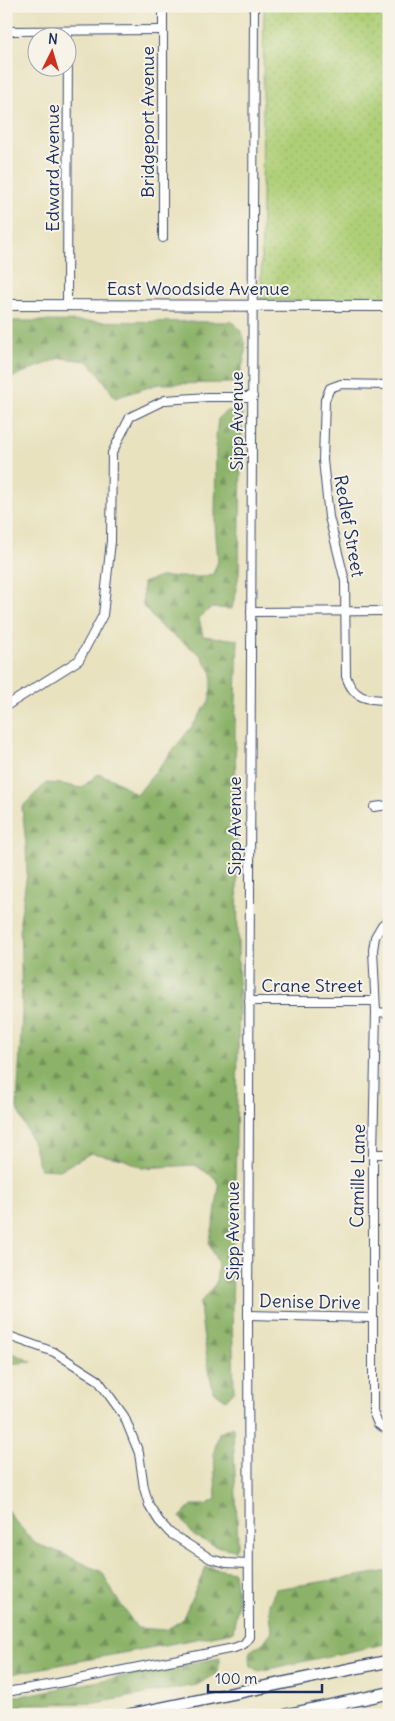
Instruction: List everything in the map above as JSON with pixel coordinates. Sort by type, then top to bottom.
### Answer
[{"type":"highway","points":[[129,1715],[389,1661]]},
{"type":"highway","points":[[286,1715],[389,1694]]},
{"type":"main road","name":"East Woodside Avenue","points":[[6,305],[389,306]]},
{"type":"street","name":"Bridgeport Avenue","points":[[163,6],[163,238]]},
{"type":"street","name":"Sipp Avenue","points":[[6,1692],[234,1648],[244,1644],[249,1638],[248,1315],[254,6]]},
{"type":"street","points":[[78,31],[163,30]]},
{"type":"street","points":[[6,31],[28,31]]},
{"type":"street","name":"Edward Avenue","points":[[67,305],[68,78]]},
{"type":"street","name":"Redlef Street","points":[[346,611],[345,581],[328,517],[325,493],[323,460],[325,400],[330,388],[336,385],[389,385]]},
{"type":"street","points":[[6,706],[79,660],[103,615],[111,540],[112,453],[130,417],[165,400],[208,397],[253,397]]},
{"type":"street","points":[[251,612],[389,610]]},
{"type":"street","points":[[346,611],[346,676],[349,686],[356,695],[389,700]]},
{"type":"street","points":[[374,808],[389,805]]},
{"type":"street","name":"Camille Lane","points":[[389,919],[382,924],[375,937],[373,950],[376,1012],[372,1318],[373,1412],[378,1424],[389,1432]]},
{"type":"street","name":"Crane Street","points":[[249,1001],[375,1001]]},
{"type":"street","points":[[376,1012],[389,1013]]},
{"type":"street","points":[[373,1154],[389,1154]]},
{"type":"street","name":"Denise Drive","points":[[248,1315],[372,1318]]},
{"type":"street","points":[[6,1336],[54,1352],[98,1380],[124,1416],[139,1453],[144,1488],[154,1514],[170,1533],[211,1559],[226,1563],[248,1564]]},
{"type":"green space","points":[[264,6],[389,6],[389,301],[261,301]]},
{"type":"green space","points":[[6,321],[232,322],[243,336],[245,343],[244,359],[238,383],[158,384],[115,398],[88,361],[61,358],[6,381]]},
{"type":"green space","points":[[226,411],[242,412],[239,574],[232,609],[211,608],[199,618],[203,636],[238,640],[235,729],[239,1010],[232,1311],[234,1391],[226,1400],[213,1391],[200,1303],[216,1283],[218,1264],[209,1243],[219,1186],[215,1178],[195,1165],[142,1168],[123,1159],[91,1153],[60,1170],[40,1169],[34,1146],[17,1108],[22,1013],[20,921],[27,873],[22,807],[46,783],[81,788],[98,774],[115,780],[137,795],[193,725],[210,700],[212,673],[200,654],[161,627],[143,606],[143,583],[160,577],[200,577],[213,574],[218,561],[215,524],[216,437],[218,419]]},
{"type":"green space","points":[[6,436],[8,439],[10,478],[6,525]]},
{"type":"green space","points":[[6,1350],[32,1362],[6,1364]]},
{"type":"green space","points":[[233,1427],[238,1544],[235,1550],[215,1546],[194,1536],[180,1517],[192,1505],[206,1505],[216,1499],[214,1452],[219,1433]]},
{"type":"green space","points":[[6,1508],[14,1520],[36,1544],[59,1552],[102,1572],[115,1596],[137,1628],[166,1630],[182,1620],[206,1567],[234,1572],[238,1603],[233,1632],[6,1675]]},
{"type":"green space","points":[[389,1571],[389,1643],[259,1671],[250,1665],[250,1651],[263,1643],[272,1631],[269,1604],[276,1589]]},
{"type":"green space","points":[[220,1658],[218,1673],[197,1685],[95,1703],[24,1704],[11,1714],[6,1715],[6,1696],[21,1696]]}]
